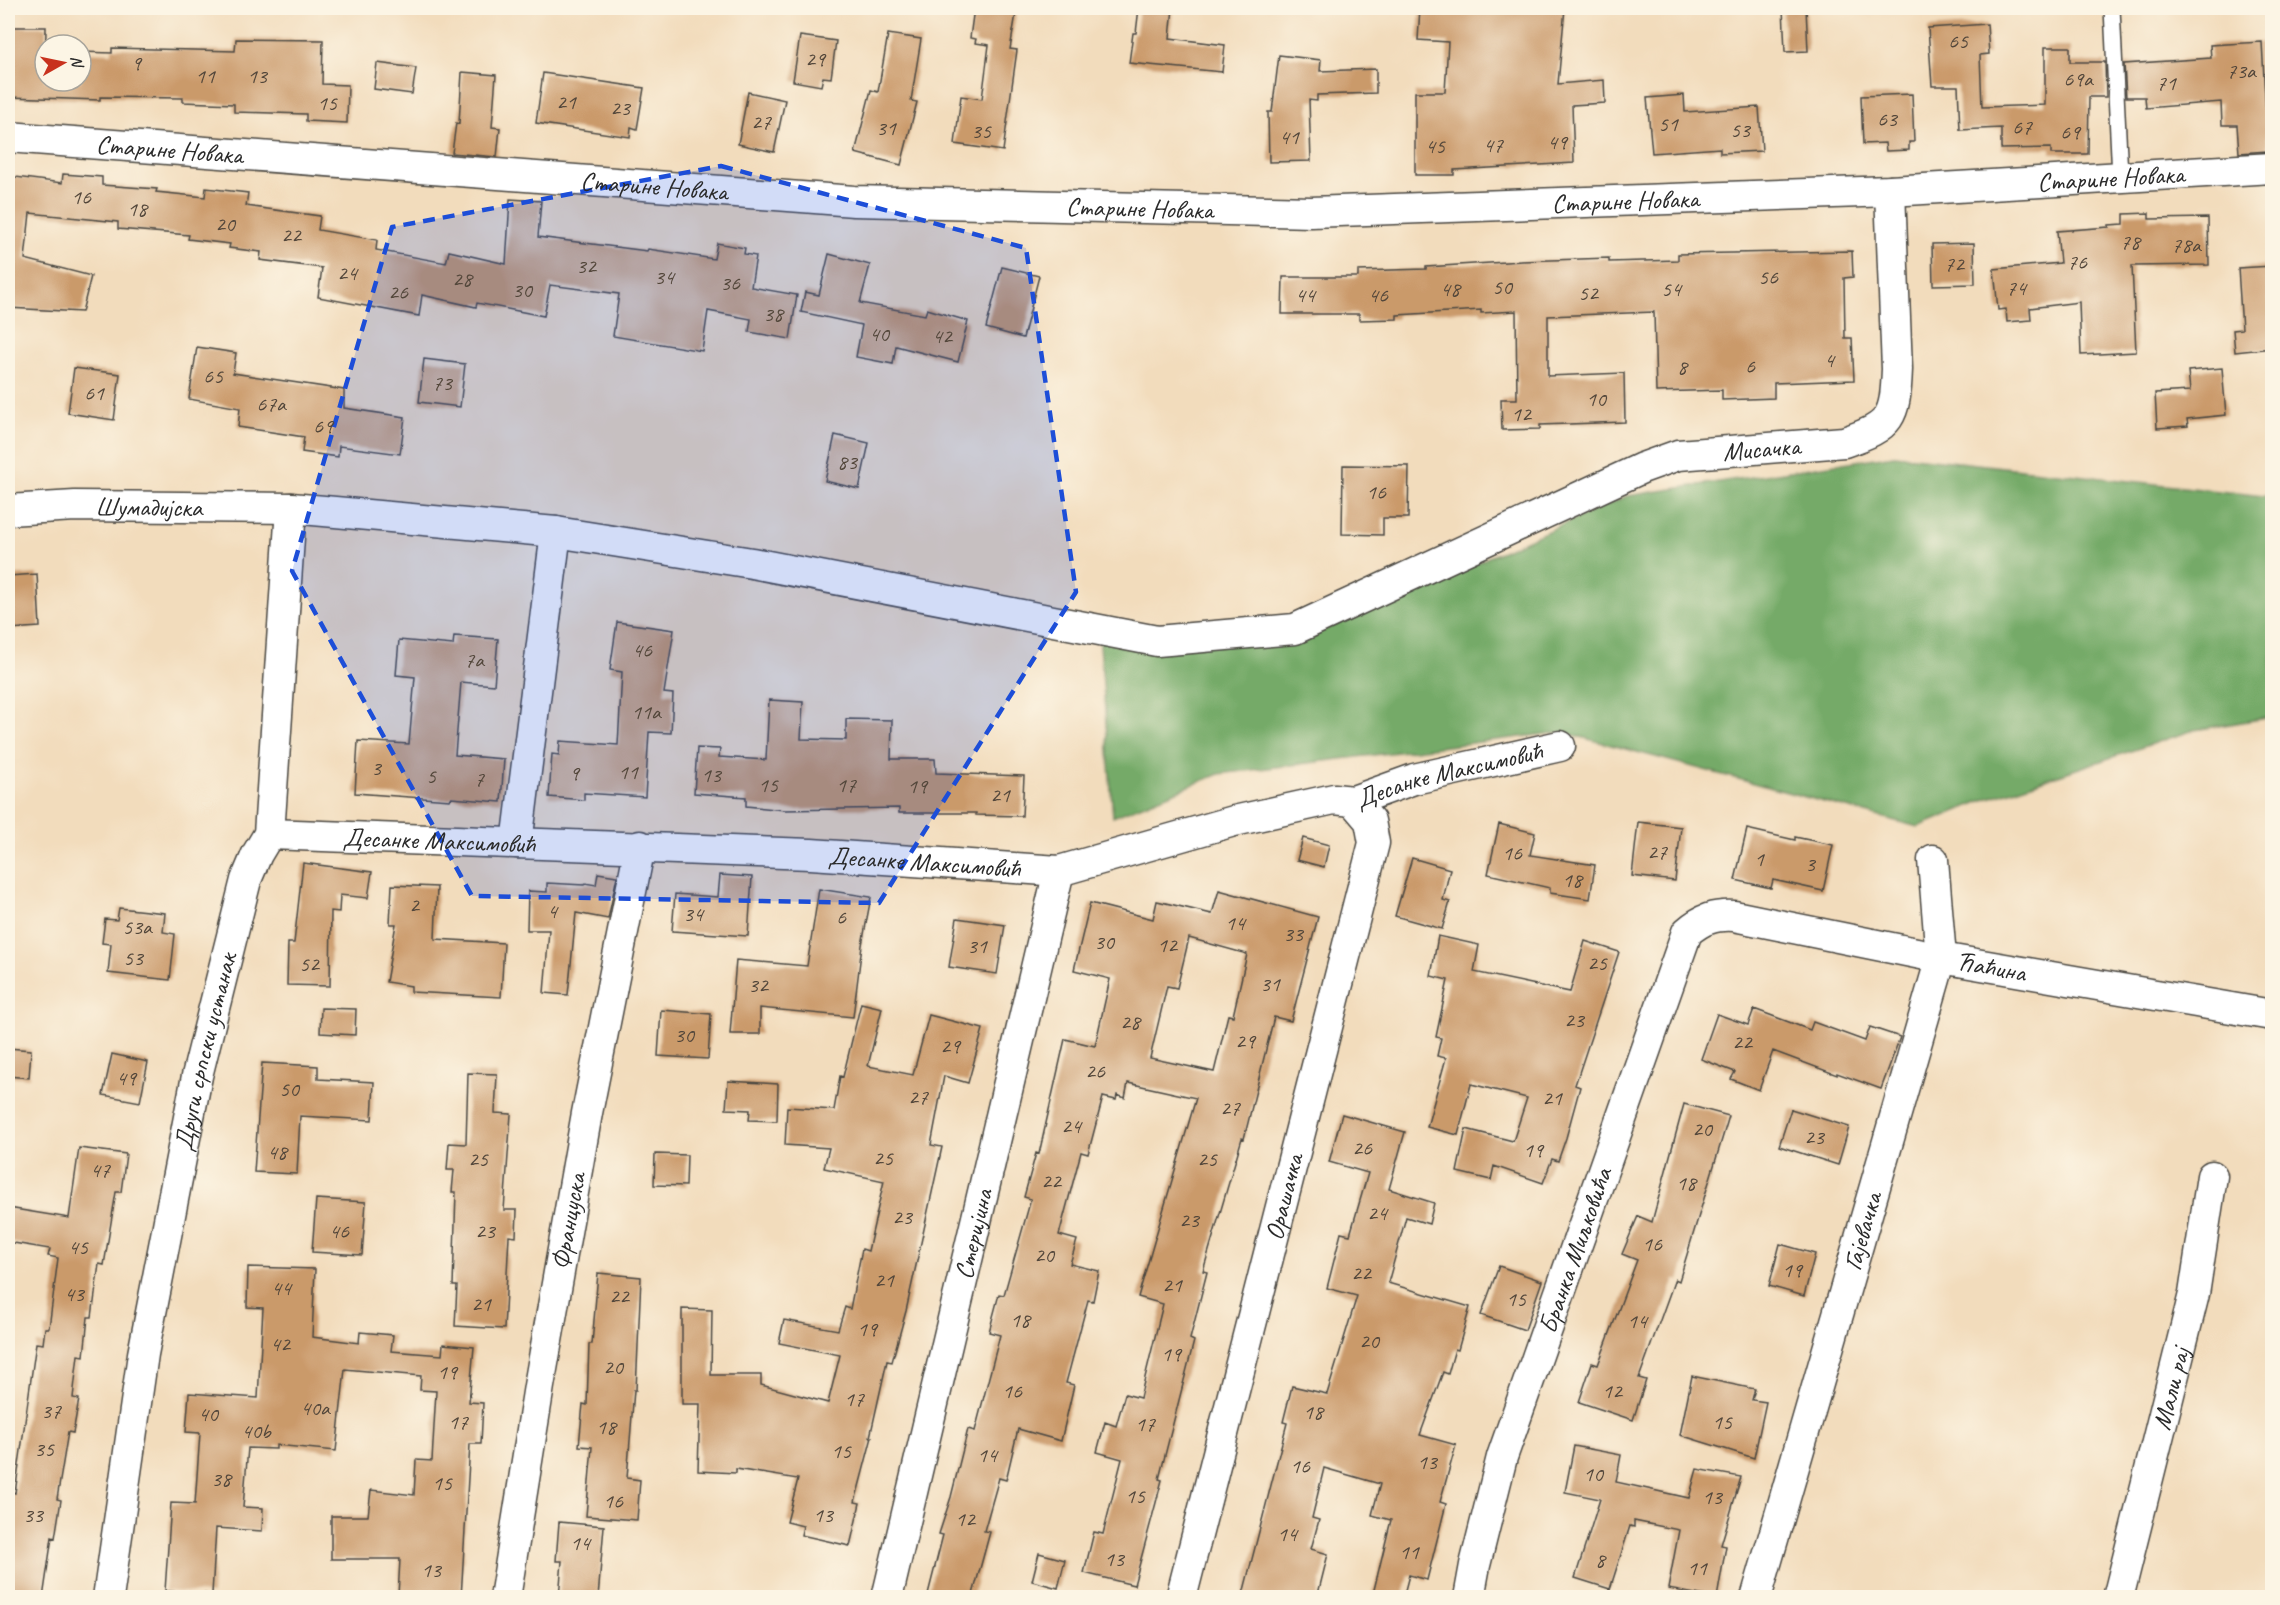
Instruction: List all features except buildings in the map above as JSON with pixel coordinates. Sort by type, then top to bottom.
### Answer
[{"type":"street","name":"Старине Новака","points":[[8,137],[855,201],[1311,212],[1890,191],[2272,168]]},
{"type":"street","name":"Мисачка","points":[[556,532],[752,563],[1157,642],[1295,629],[1425,571],[1642,468],[1678,455],[1844,442],[1866,435],[1884,424],[1892,412],[1897,369],[1890,191]]},
{"type":"street","name":"Шумадијска","points":[[8,510],[75,506],[291,508],[556,532]]},
{"type":"street","name":"Други српски устанак","points":[[108,1598],[143,1354],[197,1076],[246,880],[269,834],[291,508]]},
{"type":"street","points":[[517,843],[556,532]]},
{"type":"street","name":"Десанке Максимовић","points":[[269,834],[811,854],[1059,871],[1234,821],[1334,799],[1353,801],[1414,779],[1560,746]]},
{"type":"street","name":"Орашачка","points":[[1181,1598],[1374,843],[1370,821],[1353,801]]},
{"type":"street","name":"Француска","points":[[506,1598],[539,1386],[587,1113],[640,846]]},
{"type":"street","name":"Гајевачка","points":[[1756,1598],[1941,958],[1933,860]]},
{"type":"street","name":"Стеријина","points":[[887,1598],[1059,871]]},
{"type":"street","name":"Ћаћина","points":[[1710,917],[1734,916],[1941,958],[2272,1015]]},
{"type":"street","name":"Бранка Миљковића","points":[[1469,1598],[1502,1457],[1687,932],[1710,917]]},
{"type":"street","name":"Мали рај","points":[[2118,1598],[2194,1294],[2212,1176]]},
{"type":"lane","points":[[2112,8],[2120,177]]},
{"type":"highlighted area","points":[[721,166],[1026,248],[1076,592],[879,903],[472,896],[292,571],[392,227]]},
{"type":"green space","points":[[1895,455],[2272,497],[2272,717],[2194,730],[1986,799],[1918,827],[1562,732],[1219,774],[1113,817],[1099,631],[1303,639],[1627,496]]}]
